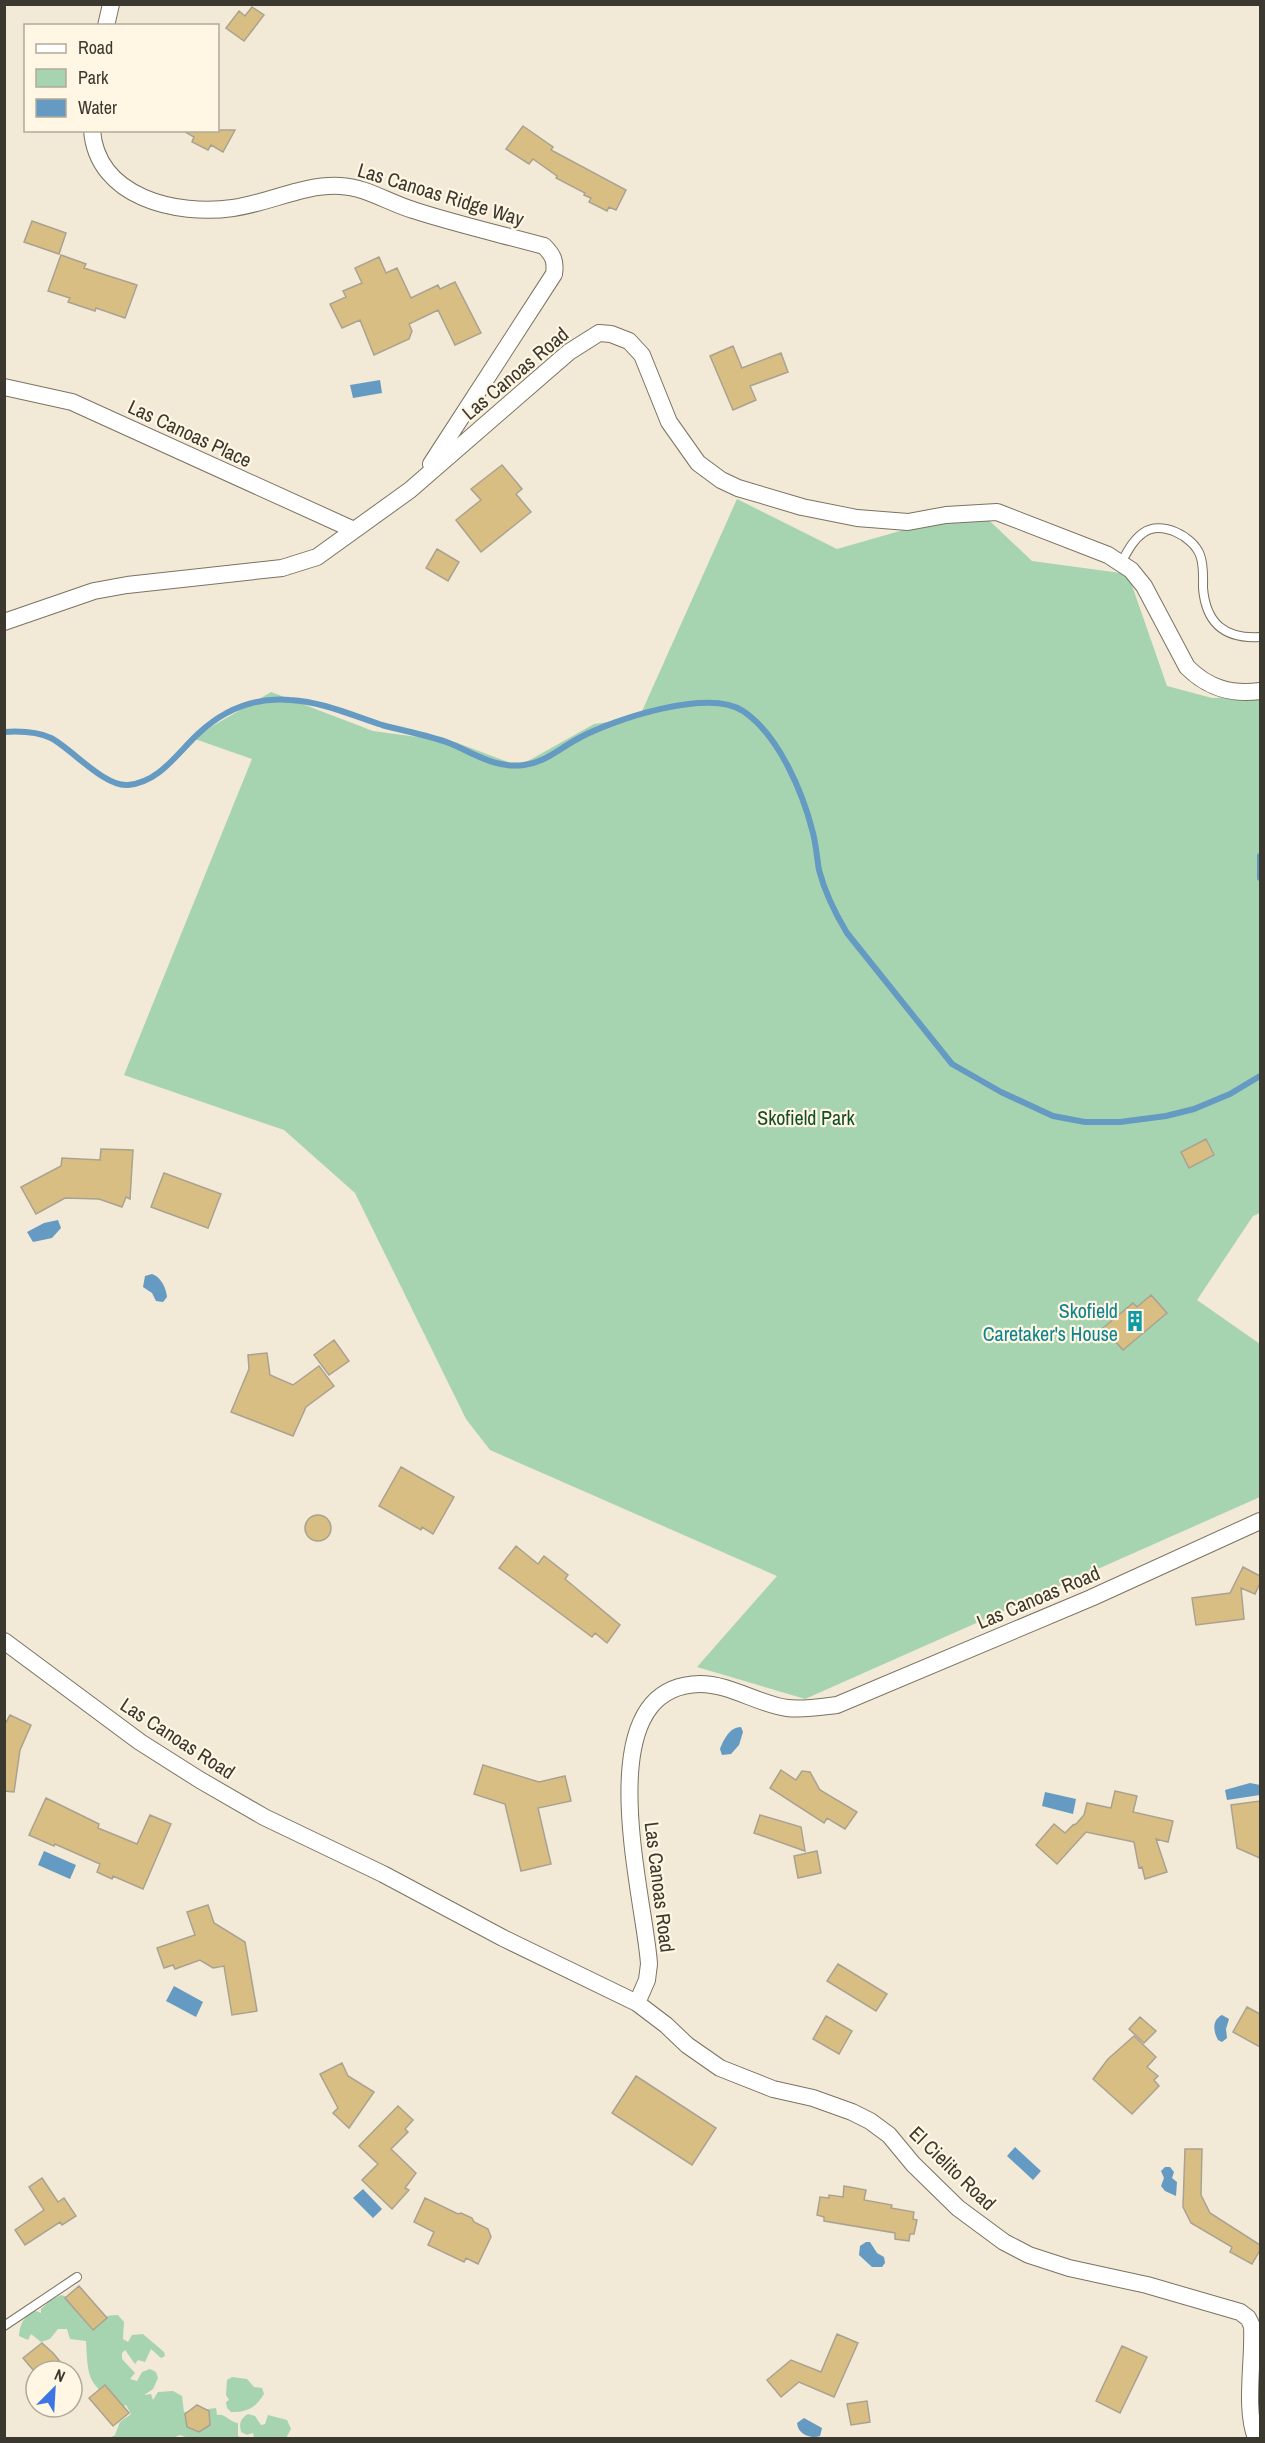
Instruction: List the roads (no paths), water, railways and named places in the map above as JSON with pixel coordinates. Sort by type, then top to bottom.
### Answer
[{"type":"street","points":[[106,24],[111,4]]},
{"type":"street","name":"Las Canoas Ridge Way","points":[[92,132],[98,158],[106,172],[117,183],[134,193],[161,203],[193,208],[235,207],[319,187],[340,186],[361,189],[412,210],[544,246],[552,255],[555,264],[554,274],[421,480]]},
{"type":"street","name":"Las Canoas Road","points":[[4,622],[94,591],[127,585],[282,568],[317,557],[421,480],[569,352],[599,333],[611,334],[628,341],[642,356],[669,422],[698,463],[721,480],[738,488],[802,507],[857,518],[908,522],[946,515],[997,512],[1026,521],[1043,531],[1093,548],[1121,562],[1144,586],[1186,667],[1195,675],[1227,691],[1260,691]]},
{"type":"street","name":"Las Canoas Place","points":[[4,387],[72,402],[354,530]]},
{"type":"street","name":"Las Canoas Road","points":[[4,1641],[140,1742],[237,1802],[383,1874],[503,1938],[637,2003],[647,1980],[649,1964],[628,1802],[629,1769],[639,1726],[649,1708],[665,1694],[674,1689],[704,1684],[787,1708],[812,1709],[837,1705],[1091,1598],[1260,1521]]},
{"type":"street","name":"El Cielito Road","points":[[637,2003],[666,2025],[687,2045],[720,2068],[773,2090],[813,2098],[843,2108],[870,2121],[889,2135],[913,2164],[958,2208],[1004,2242],[1029,2255],[1070,2268],[1211,2302],[1240,2312],[1256,2324],[1251,2405],[1252,2426],[1256,2439]]},
{"type":"lane","points":[[1121,562],[1136,539],[1145,531],[1157,528],[1183,535],[1200,554],[1205,601],[1212,618],[1222,630],[1234,635],[1260,637]]},
{"type":"lane","points":[[4,2326],[77,2277]]},
{"type":"water","points":[[380,380],[382,393],[353,398],[350,385]]},
{"type":"water","points":[[58,1220],[61,1228],[52,1238],[33,1242],[27,1232],[44,1223]]},
{"type":"water","points":[[152,1274],[160,1280],[164,1287],[167,1297],[163,1302],[156,1301],[152,1293],[143,1287],[145,1276]]},
{"type":"water","points":[[741,1727],[743,1732],[739,1745],[731,1754],[722,1755],[720,1749],[726,1738],[731,1731]]},
{"type":"water","points":[[1250,1783],[1260,1785],[1260,1795],[1227,1800],[1225,1790]]},
{"type":"water","points":[[1045,1792],[1076,1799],[1073,1814],[1042,1806]]},
{"type":"water","points":[[44,1851],[76,1865],[70,1879],[38,1865]]},
{"type":"water","points":[[174,1986],[203,2002],[196,2017],[166,2001]]},
{"type":"water","points":[[1222,2015],[1229,2019],[1226,2029],[1227,2038],[1222,2042],[1216,2037],[1214,2026],[1216,2020]]},
{"type":"water","points":[[1015,2147],[1041,2171],[1033,2180],[1007,2156]]},
{"type":"water","points":[[1165,2167],[1170,2167],[1174,2172],[1172,2178],[1177,2182],[1176,2196],[1165,2191],[1161,2186],[1164,2178],[1161,2171]]},
{"type":"water","points":[[363,2189],[382,2209],[373,2218],[353,2198]]},
{"type":"water","points":[[870,2242],[877,2253],[884,2257],[885,2263],[882,2267],[872,2267],[859,2255],[860,2246]]},
{"type":"water","points":[[804,2418],[822,2428],[820,2436],[809,2436],[800,2431],[797,2423]]},
{"type":"waterway","points":[[4,732],[28,732],[51,738],[99,774],[119,784],[128,785],[139,783],[159,773],[199,733],[219,717],[241,706],[265,701],[290,700],[325,706],[382,725],[441,740],[485,759],[513,766],[540,761],[596,730],[638,715],[686,704],[728,705],[743,711],[756,721],[788,766],[809,817],[824,887],[847,933],[952,1064],[1001,1092],[1053,1116],[1085,1122],[1120,1122],[1166,1116],[1194,1109],[1230,1094],[1260,1076]]},
{"type":"waterway","points":[[1260,856],[1260,878]]},
{"type":"place","name":"Skofield Caretaker's House","points":[[1135,1321]]},
{"type":"park label","name":"Skofield Park","points":[[806,1117]]}]
